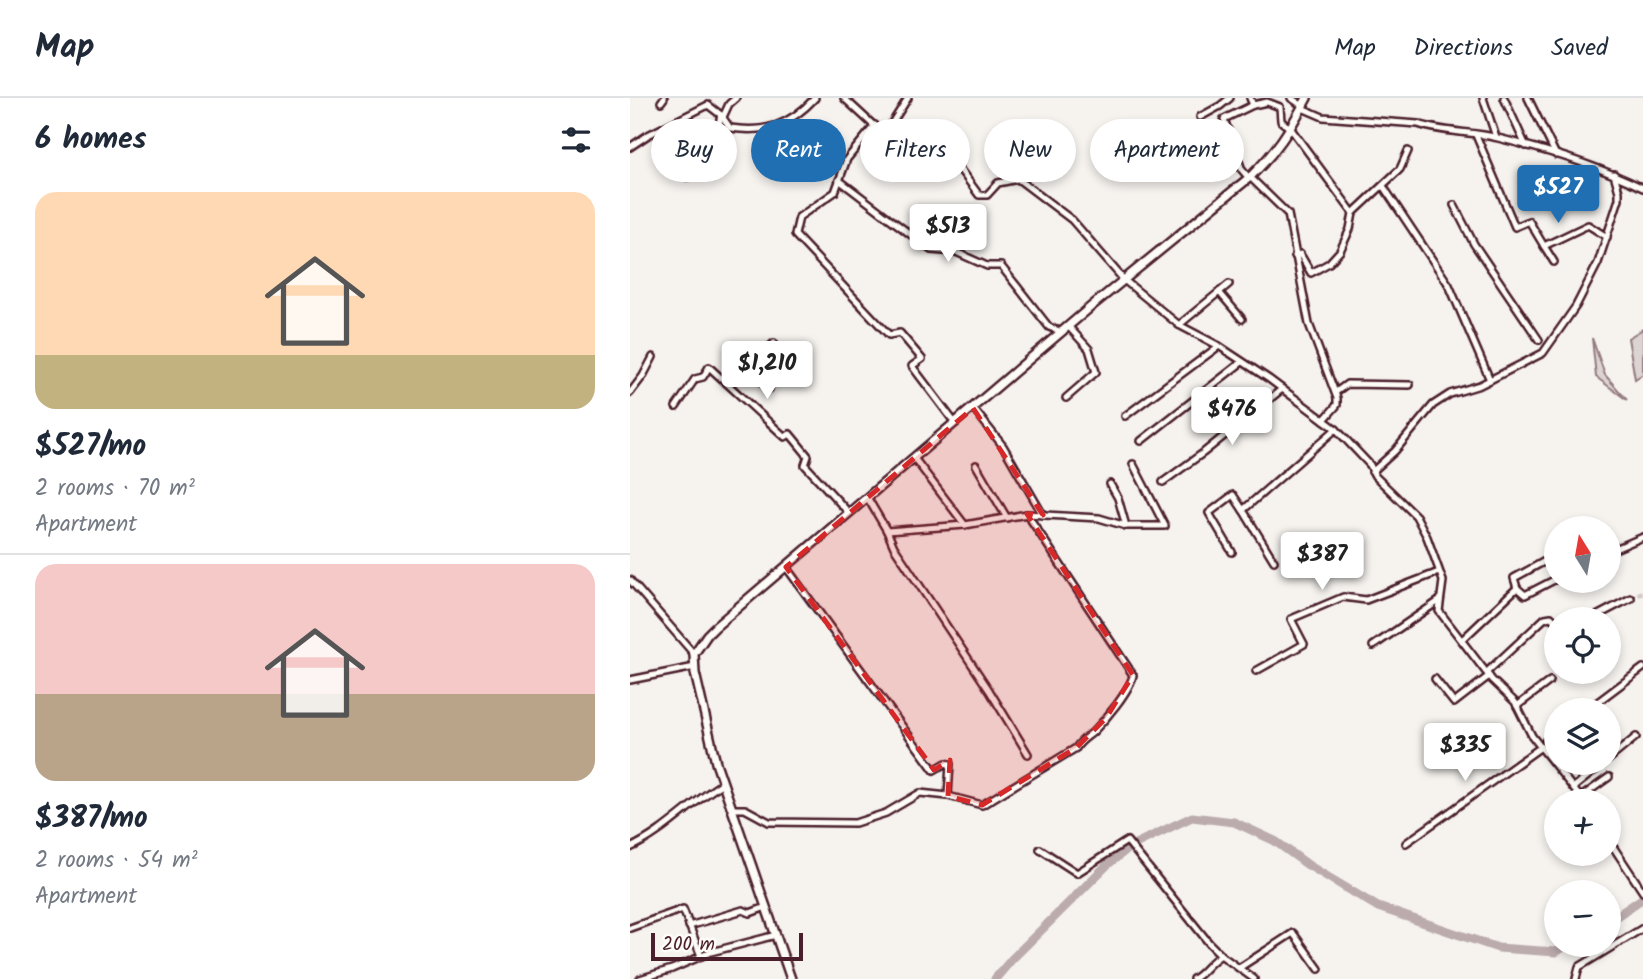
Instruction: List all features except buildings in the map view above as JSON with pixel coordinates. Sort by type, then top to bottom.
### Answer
[{"type":"main road","points":[[791,979],[716,763],[694,654],[707,635],[867,497],[1249,178],[1273,156],[1307,98]]},
{"type":"street","points":[[721,119],[729,104],[736,98]]},
{"type":"street","points":[[630,146],[708,105],[722,116],[730,128],[752,131],[778,127],[807,107],[814,98]]},
{"type":"street","points":[[844,98],[868,119]]},
{"type":"street","points":[[895,119],[908,98]]},
{"type":"street","points":[[1200,117],[1230,98]]},
{"type":"street","points":[[1250,98],[1254,105]]},
{"type":"street","points":[[1291,98],[1302,107],[1323,117],[1418,124],[1432,129],[1496,137],[1614,174],[1643,188]]},
{"type":"street","points":[[1483,98],[1496,137]]},
{"type":"street","points":[[1504,98],[1526,146]]},
{"type":"street","points":[[1528,98],[1556,156]]},
{"type":"street","points":[[1324,420],[1337,405],[1336,392],[1309,324],[1288,214],[1242,170],[1224,119],[1267,102],[1280,107],[1280,121],[1291,128],[1353,213]]},
{"type":"street","points":[[1476,135],[1515,227],[1529,221],[1554,262]]},
{"type":"street","points":[[846,159],[860,143]]},
{"type":"street","points":[[1295,256],[1300,254],[1311,273],[1329,263],[1340,251],[1350,229],[1353,213],[1400,169],[1408,151]]},
{"type":"street","points":[[1372,472],[1395,451],[1433,405],[1450,394],[1490,380],[1543,353],[1576,306],[1598,263],[1619,199],[1614,174]]},
{"type":"street","points":[[969,182],[979,195],[987,195],[998,183],[1018,179],[1072,220],[1124,280],[1179,326],[1219,346],[1336,429],[1370,465],[1372,472],[1416,516],[1427,537],[1443,581],[1439,611],[1488,674],[1517,705],[1526,726],[1574,787],[1589,775]]},
{"type":"street","points":[[838,182],[835,192],[799,217],[795,235],[889,335],[900,333],[922,359],[912,366],[955,423]]},
{"type":"street","points":[[842,182],[931,250],[956,252],[987,266],[1001,266],[1049,327],[1065,329],[1089,349],[1096,372],[1066,398]]},
{"type":"street","points":[[1383,186],[1449,285],[1490,380]]},
{"type":"street","points":[[1454,205],[1474,244],[1539,340]]},
{"type":"street","points":[[1544,246],[1588,225],[1607,237]]},
{"type":"street","points":[[1179,326],[1229,284]]},
{"type":"street","points":[[1219,292],[1242,319]]},
{"type":"street","points":[[730,384],[774,343]]},
{"type":"street","points":[[1125,416],[1219,346]]},
{"type":"street","points":[[767,350],[786,371]]},
{"type":"street","points":[[630,393],[653,357]]},
{"type":"street","points":[[1141,441],[1242,362]]},
{"type":"street","points":[[676,407],[695,379],[703,377],[709,367],[785,437],[790,434],[808,456],[805,465],[849,513]]},
{"type":"street","points":[[749,368],[769,389]]},
{"type":"street","points":[[1336,392],[1347,384],[1410,385]]},
{"type":"street","points":[[1163,482],[1282,389]]},
{"type":"street","points":[[973,408],[1003,446],[1043,515]]},
{"type":"street","points":[[1243,510],[1336,429]]},
{"type":"street","points":[[914,458],[965,525]]},
{"type":"street","points":[[887,531],[965,525],[1027,514],[1099,518],[1126,526],[1165,526],[1133,464]]},
{"type":"street","points":[[976,465],[1007,518]]},
{"type":"street","points":[[1110,484],[1118,498],[1126,526]]},
{"type":"street","points":[[1232,552],[1209,513],[1233,495],[1274,561]]},
{"type":"street","points":[[867,497],[894,547],[1028,754]]},
{"type":"street","points":[[732,808],[745,809],[769,822],[855,824],[886,813],[920,793],[948,796],[982,805],[1076,748],[1106,718],[1131,685],[1133,676],[1027,514]]},
{"type":"street","points":[[1621,546],[1643,537]]},
{"type":"street","points":[[1544,562],[1514,578],[1517,587],[1525,595],[1544,585]]},
{"type":"street","points":[[786,567],[934,770],[946,762],[950,764],[948,796]]},
{"type":"street","points":[[1256,671],[1304,644],[1291,619],[1343,597],[1366,600],[1440,572]]},
{"type":"street","points":[[630,580],[694,654]]},
{"type":"street","points":[[1462,640],[1517,587]]},
{"type":"street","points":[[1614,607],[1631,598]]},
{"type":"street","points":[[1373,646],[1439,601]]},
{"type":"street","points":[[1435,678],[1454,703],[1544,619]]},
{"type":"street","points":[[630,680],[695,667]]},
{"type":"street","points":[[1603,698],[1643,668]]},
{"type":"street","points":[[1517,705],[1546,684]]},
{"type":"street","points":[[1621,749],[1636,737]]},
{"type":"street","points":[[1406,843],[1474,792],[1541,747]]},
{"type":"street","points":[[1594,789],[1609,777]]},
{"type":"street","points":[[630,848],[646,841],[702,795],[723,783]]},
{"type":"street","points":[[1040,849],[1077,873],[1127,841],[1221,955],[1254,979]]},
{"type":"street","points":[[1621,857],[1643,892]]},
{"type":"street","points":[[689,926],[743,910],[750,913],[766,907]]},
{"type":"street","points":[[630,928],[683,909],[701,956]]},
{"type":"street","points":[[1576,979],[1579,967],[1643,928]]},
{"type":"street","points":[[1239,968],[1293,933],[1319,970]]},
{"type":"street","points":[[640,979],[701,956],[776,935]]},
{"type":"street","points":[[1193,979],[1200,975],[1210,961],[1221,955]]},
{"type":"highlighted area","points":[[973,408],[1043,515],[1027,514],[1133,675],[1106,718],[1076,748],[982,805],[948,796],[950,760],[934,770],[786,567]]},
{"type":"shaded area","points":[[1643,329],[1643,374],[1635,379],[1628,338]]},
{"type":"shaded area","points":[[1592,338],[1605,375],[1627,400],[1596,377]]},
{"type":"waterway","points":[[995,979],[1107,865],[1131,846],[1192,817],[1234,822],[1275,841],[1308,865],[1378,907],[1498,948],[1544,951]]},
{"type":"waterway","points":[[1621,913],[1643,898]]},
{"type":"tunnel","points":[[1631,598],[1643,592]]}]
